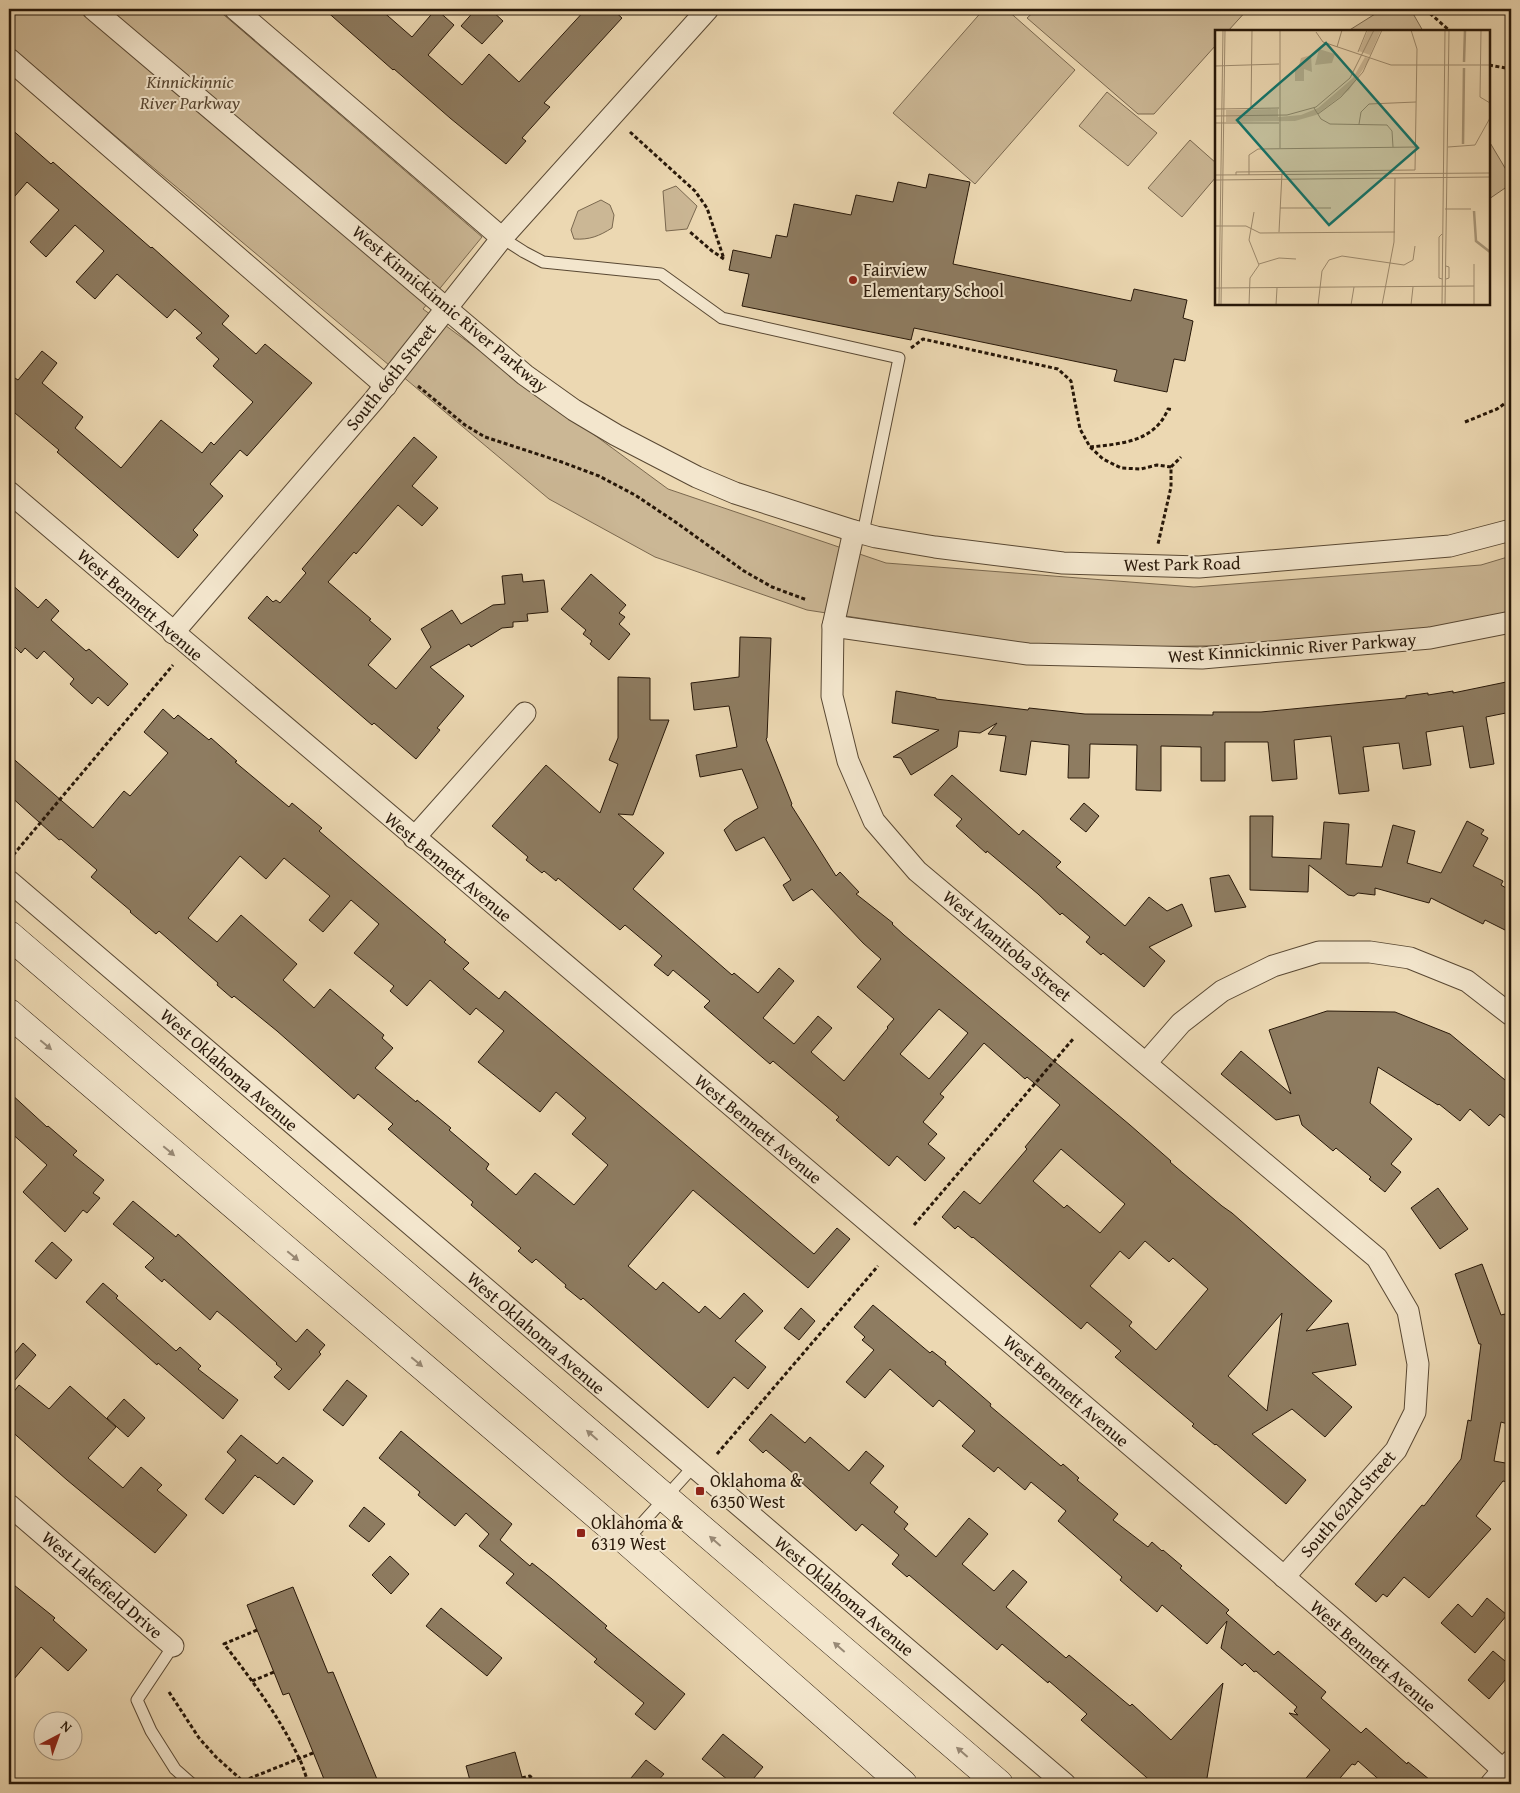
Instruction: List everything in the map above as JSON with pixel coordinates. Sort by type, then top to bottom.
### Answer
[{"type":"main road","points":[[9,935],[999,1784]]},
{"type":"main road","points":[[9,1014],[626,1541],[903,1784]]},
{"type":"street","name":"West Kinnickinnic River Parkway","points":[[93,9],[525,375],[574,410],[640,448],[697,477],[735,493],[858,532]]},
{"type":"street","points":[[235,9],[502,238]]},
{"type":"street","name":"South 66th Street","points":[[173,633],[386,386],[502,238],[708,9]]},
{"type":"street","points":[[9,59],[386,386]]},
{"type":"street","name":"West Bennett Avenue","points":[[9,492],[1284,1577],[1502,1772]]},
{"type":"street","name":"West Park Road","points":[[858,532],[934,547],[1063,563],[1199,567],[1450,546],[1511,530]]},
{"type":"street","name":"West Manitoba Street","points":[[858,532],[833,626],[832,696],[848,762],[874,821],[917,871],[1377,1258]]},
{"type":"street","name":"West Kinnickinnic River Parkway","points":[[833,626],[1028,654],[1202,658],[1430,638],[1511,622]]},
{"type":"street","points":[[414,838],[525,713]]},
{"type":"street","name":"West Oklahoma Avenue","points":[[9,882],[1065,1784]]},
{"type":"street","points":[[1146,1062],[1181,1023],[1222,991],[1273,966],[1318,952],[1370,952],[1410,958],[1467,981],[1511,1015]]},
{"type":"street","name":"South 62nd Street","points":[[1284,1577],[1396,1450],[1415,1412],[1418,1364],[1408,1311],[1377,1258]]},
{"type":"street","name":"West Lakefield Drive","points":[[9,1505],[173,1646]]},
{"type":"lane","points":[[502,238],[543,262],[661,274],[722,318],[899,358],[858,532]]},
{"type":"lane","points":[[626,1541],[693,1467]]},
{"type":"lane","points":[[173,1646],[136,1700],[151,1732],[175,1770],[192,1784]]},
{"type":"path","points":[[1425,9],[1449,30]]},
{"type":"path","points":[[1490,65],[1511,70]]},
{"type":"path","points":[[630,132],[695,191],[706,208],[724,259],[690,232]]},
{"type":"path","points":[[899,358],[923,338],[1058,369],[1071,381],[1080,429],[1090,447],[1103,459],[1121,468],[1141,469],[1157,465],[1171,467]]},
{"type":"path","points":[[418,386],[465,425],[485,437],[599,476],[635,495],[744,571],[772,586],[807,600]]},
{"type":"path","points":[[1465,422],[1497,409],[1511,399]]},
{"type":"path","points":[[1090,447],[1131,442],[1145,436],[1158,427],[1168,409],[1173,410]]},
{"type":"path","points":[[1158,544],[1171,487],[1171,467],[1181,457]]},
{"type":"path","points":[[9,860],[173,665]]},
{"type":"path","points":[[914,1225],[1073,1039]]},
{"type":"path","points":[[717,1454],[878,1266]]},
{"type":"path","points":[[257,1630],[224,1644],[279,1721],[299,1758],[309,1784]]},
{"type":"path","points":[[252,1681],[274,1672]]},
{"type":"path","points":[[169,1692],[199,1738],[244,1783],[313,1753]]},
{"type":"path","points":[[522,1778],[530,1776],[537,1784]]},
{"type":"green space","name":"Kinnickinnic River Parkway","points":[[9,9],[217,9],[482,237],[423,309],[668,489],[886,563],[1194,587],[1481,565],[1511,556],[1511,615],[1341,644],[1053,648],[807,610],[655,557],[549,499],[119,139],[9,45]]},
{"type":"green space","points":[[984,9],[1006,9],[1075,70],[975,184],[893,113]]},
{"type":"green space","points":[[1037,9],[1248,9],[1229,30],[1215,30],[1215,46],[1154,114],[1138,114],[1027,18]]},
{"type":"green space","points":[[1383,9],[1411,10],[1422,30],[1350,30]]},
{"type":"green space","points":[[1107,92],[1157,133],[1128,166],[1079,126]]},
{"type":"green space","points":[[1190,140],[1215,162],[1215,178],[1182,217],[1148,188]]},
{"type":"green space","points":[[1490,143],[1511,178],[1511,184],[1490,198]]},
{"type":"green space","points":[[676,186],[697,206],[687,229],[666,231],[663,191]]},
{"type":"green space","points":[[601,200],[610,205],[614,215],[612,228],[594,237],[574,239],[571,230],[578,211]]},
{"type":"building","points":[[324,9],[380,9],[412,37],[436,9],[454,25],[428,55],[462,85],[489,54],[519,82],[586,9],[612,9],[622,18],[544,103],[550,107],[522,138],[526,141],[506,164],[393,70]]},
{"type":"building","points":[[476,9],[490,9],[503,21],[482,44],[461,26]]},
{"type":"building","points":[[9,127],[152,247],[229,316],[222,324],[256,354],[265,344],[312,383],[247,456],[240,450],[210,484],[223,496],[193,530],[198,535],[178,558],[57,452],[59,450],[9,408],[9,374],[18,380],[42,351],[57,363],[42,383],[83,417],[75,428],[121,468],[161,420],[202,453],[211,442],[214,445],[253,402],[213,366],[219,359],[196,338],[202,333],[175,309],[167,318],[117,274],[95,299],[76,282],[104,251],[75,225],[46,257],[30,242],[59,210],[27,182],[9,203]]},
{"type":"building","points":[[929,174],[970,182],[953,264],[1131,301],[1134,289],[1187,300],[1183,318],[1193,321],[1185,361],[1174,359],[1167,392],[1114,381],[1117,370],[914,328],[911,340],[742,306],[749,274],[729,270],[733,250],[771,258],[776,235],[787,237],[794,204],[851,215],[856,195],[893,202],[898,182],[926,188]]},
{"type":"building","points":[[414,437],[437,457],[412,486],[438,508],[422,526],[398,505],[356,554],[354,552],[328,582],[391,639],[368,665],[396,689],[431,647],[421,629],[452,610],[461,624],[493,605],[505,604],[502,576],[522,574],[523,582],[544,580],[548,612],[527,614],[528,621],[513,622],[513,627],[502,628],[471,647],[469,644],[430,667],[464,696],[437,728],[440,730],[416,759],[374,723],[372,725],[248,618],[267,596],[273,602],[276,600],[280,603],[306,573],[302,569]]},
{"type":"building","points":[[591,574],[626,605],[619,613],[625,617],[619,624],[630,634],[609,660],[590,644],[592,641],[583,634],[586,630],[561,609]]},
{"type":"building","points":[[9,582],[38,608],[46,599],[59,611],[51,620],[86,651],[89,649],[128,684],[108,706],[98,697],[92,704],[70,684],[74,679],[44,651],[37,659],[25,648],[21,653],[9,641],[12,637],[9,634]]},
{"type":"building","points":[[740,637],[771,638],[766,739],[791,805],[836,876],[840,872],[859,892],[856,894],[893,923],[904,935],[1130,1125],[1170,1162],[1232,1213],[1332,1301],[1306,1331],[1348,1323],[1356,1365],[1312,1373],[1352,1407],[1325,1437],[1292,1409],[1252,1434],[1306,1480],[1286,1504],[1192,1426],[1194,1424],[1115,1357],[1121,1351],[1087,1322],[1081,1329],[973,1237],[958,1226],[955,1229],[942,1217],[964,1191],[980,1204],[1027,1149],[1025,1147],[1060,1105],[1027,1077],[1025,1079],[984,1043],[940,1094],[944,1097],[923,1122],[937,1134],[928,1144],[945,1158],[925,1181],[897,1156],[889,1166],[836,1120],[839,1117],[773,1061],[770,1064],[704,1007],[710,1001],[673,970],[668,976],[654,965],[662,956],[625,925],[620,930],[558,878],[556,881],[544,871],[542,873],[526,860],[528,857],[492,826],[546,765],[600,813],[618,764],[609,760],[618,738],[618,677],[650,678],[650,720],[669,720],[633,815],[618,814],[664,853],[633,889],[732,975],[734,973],[758,993],[779,968],[794,981],[763,1018],[794,1044],[818,1016],[832,1028],[811,1052],[844,1081],[894,1019],[857,987],[881,959],[863,943],[812,889],[793,901],[783,885],[791,880],[764,837],[736,851],[724,830],[734,821],[758,808],[742,769],[700,777],[696,755],[737,747],[729,706],[694,710],[691,683],[739,677]],"holes":[[[939,1009],[968,1033],[929,1079],[900,1054]],[[1061,1149],[1125,1204],[1100,1233],[1067,1205],[1064,1208],[1033,1181]],[[1145,1241],[1169,1262],[1173,1258],[1208,1289],[1156,1350],[1129,1326],[1132,1322],[1090,1286],[1120,1251],[1129,1259]],[[1282,1313],[1267,1411],[1228,1376]]]},
{"type":"building","points":[[1511,681],[1511,712],[1486,717],[1494,764],[1470,768],[1463,726],[1426,732],[1431,765],[1403,769],[1399,743],[1363,747],[1369,791],[1339,794],[1331,736],[1294,740],[1297,779],[1272,781],[1268,742],[1225,742],[1225,781],[1201,781],[1201,747],[1161,746],[1161,791],[1136,790],[1137,745],[1090,744],[1089,778],[1068,778],[1069,745],[1031,741],[1026,775],[1000,771],[1006,736],[988,734],[997,723],[980,733],[959,731],[957,747],[911,775],[901,758],[893,757],[939,730],[892,723],[896,691],[936,699],[1028,710],[1029,708],[1085,714],[1213,715],[1213,712],[1261,712],[1406,698],[1406,696],[1428,693],[1428,695],[1453,691],[1453,693]]},
{"type":"building","points":[[163,709],[174,719],[178,715],[209,740],[211,738],[237,761],[235,762],[289,807],[292,803],[322,828],[319,831],[446,940],[444,942],[469,963],[463,969],[499,999],[505,991],[814,1254],[837,1228],[850,1239],[808,1288],[693,1190],[628,1266],[656,1290],[663,1282],[699,1313],[705,1306],[720,1319],[744,1293],[763,1311],[735,1341],[766,1367],[748,1389],[734,1377],[708,1408],[583,1298],[581,1300],[565,1287],[566,1285],[536,1259],[532,1263],[518,1251],[521,1248],[471,1205],[473,1202],[388,1129],[393,1124],[358,1094],[354,1099],[277,1031],[234,996],[232,998],[217,985],[218,983],[159,931],[156,934],[130,912],[91,877],[97,870],[61,839],[59,840],[9,795],[9,755],[93,828],[124,791],[130,796],[168,753],[144,732]],"holes":[[[240,856],[266,879],[284,858],[330,896],[309,920],[323,932],[351,900],[379,924],[354,953],[394,986],[390,991],[407,1006],[430,980],[470,1015],[476,1008],[504,1031],[478,1062],[540,1112],[556,1092],[586,1118],[572,1134],[608,1165],[574,1205],[535,1173],[516,1195],[486,1169],[489,1164],[449,1130],[451,1128],[375,1068],[393,1048],[382,1038],[384,1035],[330,989],[314,1008],[283,980],[297,964],[241,915],[217,942],[188,918]]]},
{"type":"building","points":[[952,775],[1019,835],[1023,830],[1061,862],[1056,867],[1125,926],[1149,897],[1167,911],[1182,904],[1192,926],[1149,947],[1165,961],[1144,987],[1103,953],[1101,955],[1086,942],[1090,937],[1062,913],[1060,915],[1038,894],[987,851],[986,853],[956,826],[962,819],[934,795]]},
{"type":"building","points":[[1084,803],[1099,816],[1086,832],[1070,819]]},
{"type":"building","points":[[1250,816],[1273,816],[1272,857],[1321,859],[1324,822],[1349,824],[1346,864],[1382,867],[1393,825],[1415,831],[1407,863],[1441,873],[1467,821],[1484,830],[1481,834],[1488,838],[1473,866],[1503,881],[1501,885],[1511,891],[1511,933],[1485,920],[1483,924],[1431,898],[1429,903],[1375,888],[1375,895],[1358,893],[1354,896],[1348,895],[1309,865],[1308,892],[1250,890]]},
{"type":"building","points":[[1229,875],[1246,907],[1215,912],[1210,878]]},
{"type":"building","points":[[1327,1011],[1395,1012],[1450,1034],[1511,1085],[1511,1123],[1500,1114],[1489,1126],[1470,1109],[1460,1121],[1439,1104],[1378,1067],[1370,1103],[1412,1139],[1391,1164],[1401,1172],[1385,1192],[1369,1179],[1371,1177],[1336,1148],[1333,1151],[1302,1125],[1299,1115],[1276,1120],[1221,1074],[1241,1051],[1291,1094],[1269,1030]]},
{"type":"building","points":[[9,1092],[47,1127],[77,1151],[73,1155],[104,1180],[93,1193],[100,1198],[87,1213],[83,1210],[65,1232],[23,1192],[47,1165],[9,1131]]},
{"type":"building","points":[[1438,1188],[1468,1229],[1440,1249],[1411,1208]]},
{"type":"building","points":[[133,1201],[176,1237],[178,1234],[296,1342],[307,1329],[325,1345],[319,1352],[321,1354],[289,1390],[274,1377],[282,1369],[277,1363],[228,1320],[217,1311],[210,1320],[164,1279],[162,1282],[145,1267],[154,1258],[113,1224]]},
{"type":"building","points":[[52,1242],[72,1260],[56,1279],[35,1261]]},
{"type":"building","points":[[1482,1264],[1501,1315],[1505,1314],[1511,1346],[1511,1425],[1501,1422],[1494,1461],[1511,1464],[1511,1483],[1503,1481],[1476,1516],[1491,1529],[1429,1598],[1404,1577],[1387,1597],[1383,1594],[1376,1602],[1355,1584],[1422,1505],[1424,1506],[1461,1459],[1468,1420],[1471,1421],[1481,1344],[1479,1344],[1455,1274]]},
{"type":"building","points":[[103,1283],[118,1296],[116,1298],[176,1351],[180,1347],[201,1366],[198,1369],[238,1400],[223,1419],[158,1363],[157,1365],[86,1302]]},
{"type":"building","points":[[873,1305],[930,1353],[932,1351],[946,1362],[945,1364],[991,1404],[990,1406],[1061,1466],[1063,1464],[1079,1478],[1077,1480],[1118,1514],[1113,1520],[1148,1547],[1152,1542],[1163,1550],[1182,1566],[1180,1568],[1229,1610],[1226,1613],[1228,1615],[1274,1655],[1278,1651],[1326,1692],[1321,1698],[1361,1733],[1366,1728],[1407,1764],[1408,1762],[1435,1784],[1384,1784],[1358,1761],[1355,1765],[1352,1764],[1335,1784],[1301,1784],[1330,1750],[1289,1713],[1298,1715],[1294,1711],[1297,1707],[1256,1671],[1254,1672],[1245,1663],[1242,1666],[1221,1648],[1227,1621],[1207,1644],[1162,1605],[1157,1612],[1120,1580],[1122,1577],[1058,1521],[1066,1511],[1031,1482],[1025,1490],[998,1467],[994,1472],[962,1446],[975,1431],[939,1400],[933,1407],[890,1369],[865,1398],[846,1382],[874,1350],[862,1340],[865,1337],[854,1327]]},
{"type":"building","points":[[801,1308],[815,1321],[799,1340],[784,1328]]},
{"type":"building","points":[[23,1343],[36,1355],[9,1387],[9,1360]]},
{"type":"building","points":[[347,1380],[367,1396],[343,1426],[323,1410]]},
{"type":"building","points":[[19,1385],[49,1409],[70,1386],[116,1427],[88,1458],[123,1488],[141,1467],[162,1485],[157,1490],[187,1515],[155,1553],[9,1429],[9,1398]]},
{"type":"building","points":[[124,1399],[145,1418],[128,1437],[107,1418]]},
{"type":"building","points":[[771,1414],[805,1443],[810,1437],[849,1471],[866,1451],[884,1466],[870,1483],[898,1507],[894,1512],[908,1524],[904,1529],[936,1557],[969,1518],[988,1534],[962,1564],[994,1591],[1013,1570],[1027,1582],[1006,1607],[1066,1658],[1069,1655],[1130,1706],[1132,1704],[1171,1740],[1223,1683],[1206,1784],[1154,1784],[1081,1720],[1087,1714],[1049,1681],[1048,1683],[1002,1644],[997,1650],[909,1575],[907,1577],[892,1564],[899,1555],[862,1524],[856,1531],[766,1450],[763,1453],[749,1440]]},
{"type":"building","points":[[401,1431],[512,1524],[500,1540],[530,1566],[532,1563],[552,1579],[607,1626],[605,1628],[685,1694],[655,1730],[635,1714],[644,1703],[594,1662],[597,1659],[506,1583],[514,1574],[479,1546],[489,1534],[466,1513],[455,1526],[418,1495],[420,1492],[379,1458]]},
{"type":"building","points":[[241,1435],[277,1464],[283,1457],[313,1481],[294,1505],[255,1475],[223,1514],[205,1499],[236,1460],[227,1452]]},
{"type":"building","points":[[364,1507],[385,1524],[369,1542],[349,1526]]},
{"type":"building","points":[[390,1556],[409,1574],[391,1594],[372,1575]]},
{"type":"building","points":[[9,1581],[55,1618],[53,1620],[87,1650],[68,1671],[41,1647],[9,1685]]},
{"type":"building","points":[[293,1587],[328,1673],[333,1672],[379,1784],[326,1784],[289,1693],[283,1695],[247,1605]]},
{"type":"building","points":[[1487,1598],[1507,1615],[1475,1653],[1441,1623],[1458,1604],[1472,1617]]},
{"type":"building","points":[[441,1608],[502,1658],[487,1676],[426,1626]]},
{"type":"building","points":[[1493,1651],[1511,1666],[1511,1673],[1489,1699],[1468,1680]]},
{"type":"building","points":[[723,1734],[763,1767],[749,1784],[733,1784],[702,1759]]},
{"type":"building","points":[[515,1752],[524,1784],[471,1784],[466,1766]]},
{"type":"building","points":[[646,1760],[664,1774],[655,1784],[626,1784]]},
{"type":"place","name":"Fairview Elementary School","points":[[853,280]]},
{"type":"place","name":"Oklahoma & 6350 West","points":[[700,1491]]},
{"type":"place","name":"Oklahoma & 6319 West","points":[[581,1533]]}]
